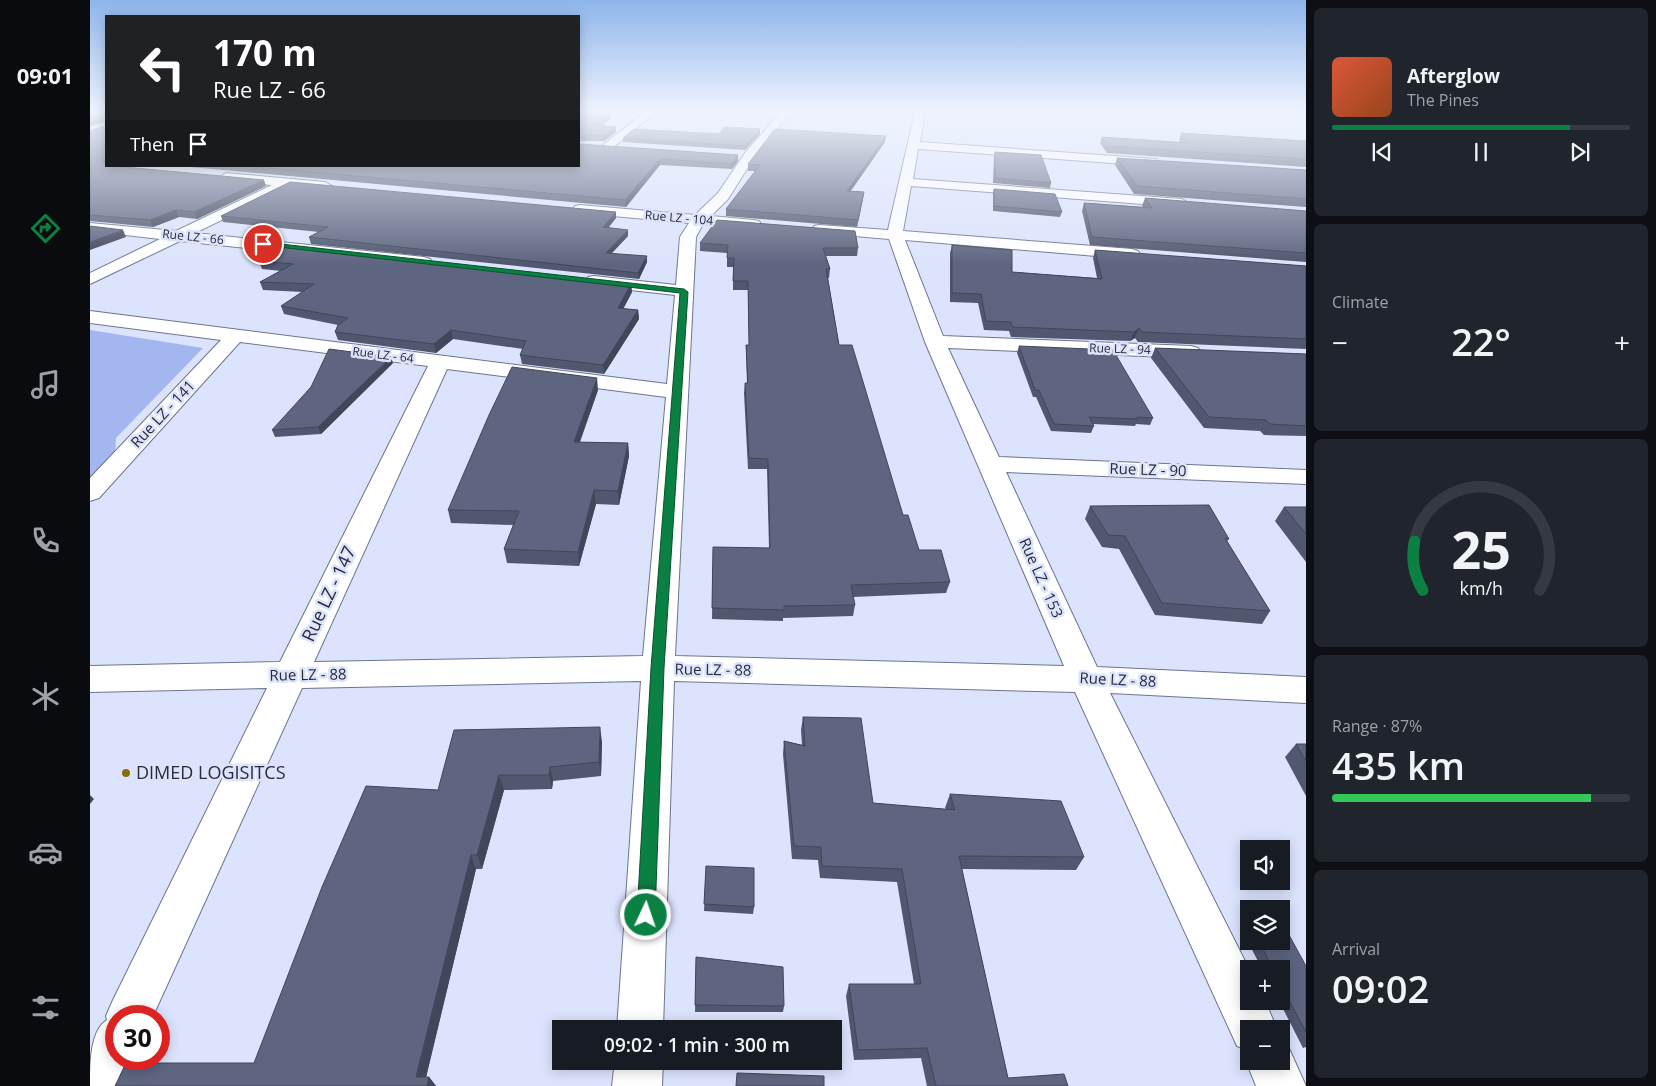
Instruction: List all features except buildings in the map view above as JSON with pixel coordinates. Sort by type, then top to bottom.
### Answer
[{"type":"street","points":[[640,1020],[658,668],[688,237],[698,220],[723,196],[745,163]]},
{"type":"street","points":[[894,234],[911,163]]},
{"type":"street","points":[[1160,163],[1164,163]]},
{"type":"street","points":[[90,279],[313,170]]},
{"type":"street","points":[[210,175],[336,187]]},
{"type":"street","points":[[906,182],[1199,204]]},
{"type":"street","name":"Rue LZ - 104","points":[[561,207],[767,225]]},
{"type":"street","name":"Rue LZ - 66","points":[[90,227],[437,263]]},
{"type":"street","points":[[806,228],[1149,256]]},
{"type":"street","name":"Rue LZ - 153","points":[[894,234],[935,342],[1086,679],[1250,1020]]},
{"type":"street","points":[[576,279],[684,292]]},
{"type":"street","name":"Rue LZ - 64","points":[[90,317],[676,392]]},
{"type":"street","name":"Rue LZ - 141","points":[[90,493],[235,336]]},
{"type":"street","name":"Rue LZ - 94","points":[[935,342],[1208,353]]},
{"type":"street","name":"Rue LZ - 147","points":[[134,1005],[440,362]]},
{"type":"street","name":"Rue LZ - 90","points":[[990,464],[1306,477]]},
{"type":"street","name":"Rue LZ - 88","points":[[90,680],[658,668],[1086,679],[1306,690]]},
{"type":"street","points":[[93,1086],[105,1062]]},
{"type":"street","points":[[638,1086],[639,1070]]},
{"type":"street","points":[[1274,1070],[1281,1086]]},
{"type":"water","points":[[90,330],[203,348],[116,438],[115,454],[90,478]]},
{"type":"place","name":"DIMED LOGISITCS","points":[[126,773]]},
{"type":"route","points":[[263,244],[684,292],[658,668],[646,915]]}]
